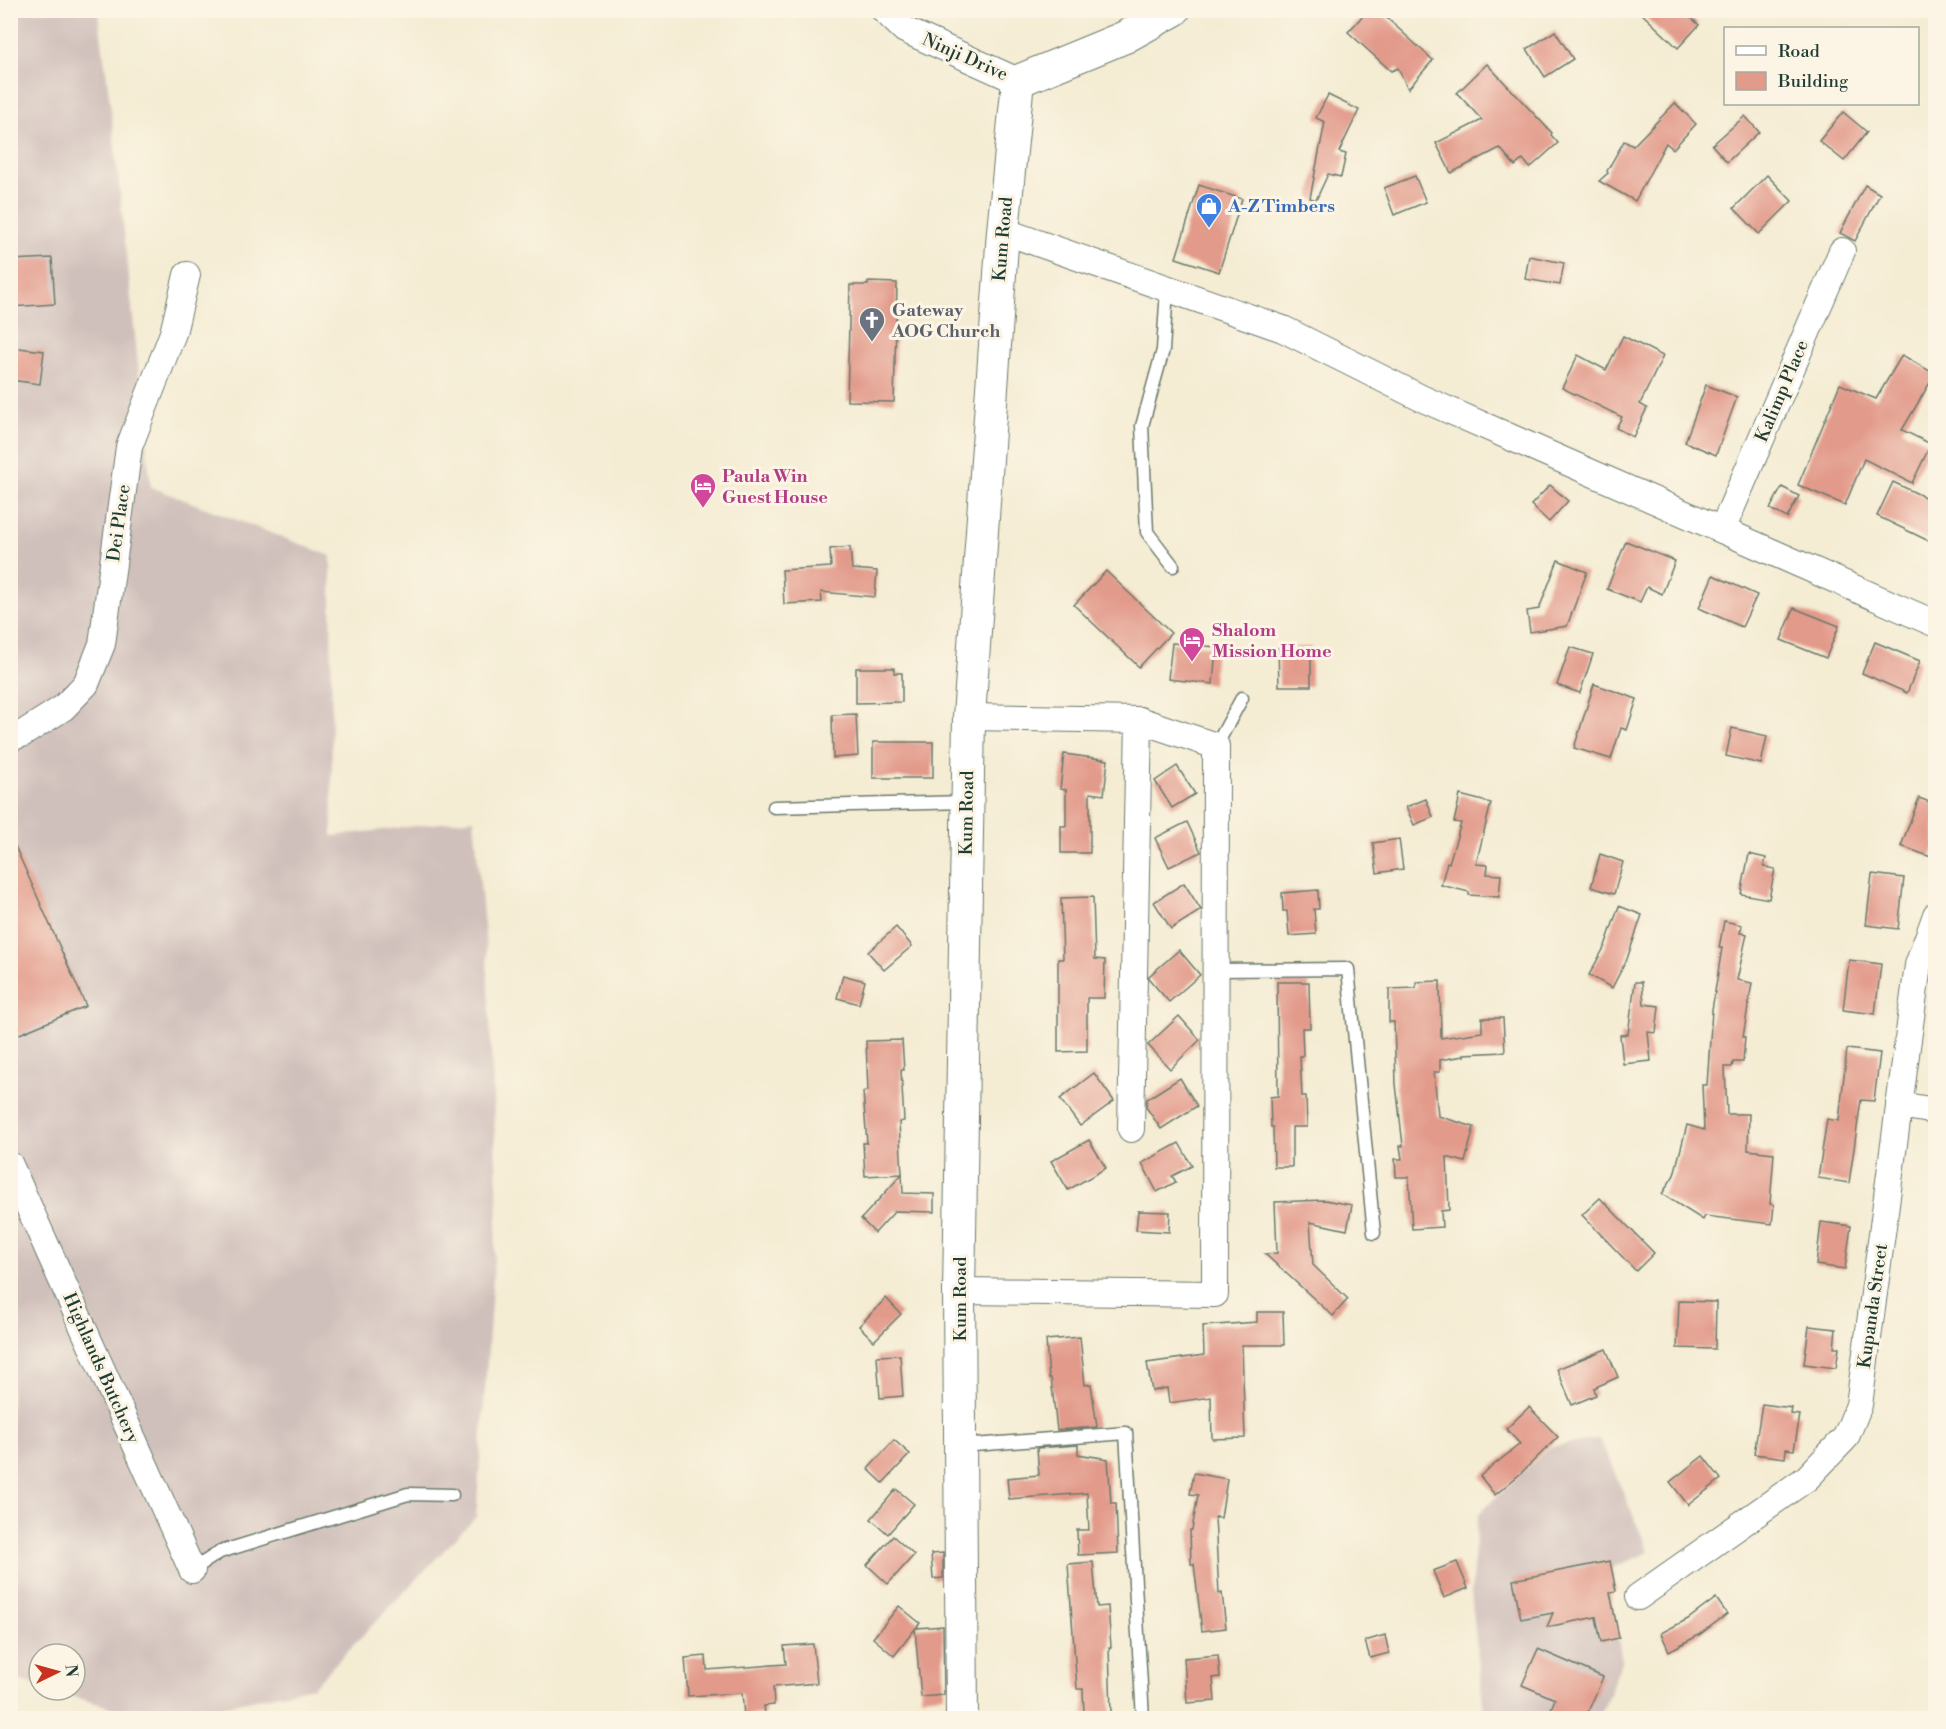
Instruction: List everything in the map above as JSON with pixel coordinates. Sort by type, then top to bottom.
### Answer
[{"type":"street","name":"Ninji Drive","points":[[884,10],[905,30],[1018,81]]},
{"type":"street","points":[[1018,81],[1125,37],[1174,10]]},
{"type":"street","name":"Kum Road","points":[[962,1719],[959,1291],[969,717],[1003,231],[1018,81]]},
{"type":"street","points":[[1003,231],[1283,329],[1421,398],[1935,624]]},
{"type":"street","name":"Kalimp Place","points":[[1722,530],[1842,251]]},
{"type":"street","name":"Dei Place","points":[[10,738],[22,734],[63,708],[86,684],[102,644],[129,447],[173,333],[187,275]]},
{"type":"street","points":[[959,1291],[1215,1294],[1216,746],[1139,720],[969,717]]},
{"type":"street","points":[[1131,1129],[1139,720]]},
{"type":"street","name":"Kupanda Street","points":[[1638,1597],[1808,1478],[1846,1437],[1859,1405],[1918,965],[1935,915]]},
{"type":"street","points":[[1899,1105],[1935,1111]]},
{"type":"street","name":"Highlands Butchery","points":[[10,1165],[192,1570]]},
{"type":"lane","points":[[1167,289],[1163,350],[1142,426],[1147,532],[1173,566]]},
{"type":"lane","points":[[1216,746],[1242,698]]},
{"type":"lane","points":[[774,807],[967,802]]},
{"type":"lane","points":[[1215,970],[1348,969],[1374,1233]]},
{"type":"lane","points":[[960,1446],[1126,1433],[1143,1719]]},
{"type":"lane","points":[[192,1570],[220,1552],[408,1494],[452,1495]]},
{"type":"shaded area","points":[[11,11],[98,11],[111,110],[151,487],[331,556],[332,836],[474,819],[487,957],[498,1205],[476,1517],[313,1687],[165,1718],[147,1718],[87,1700],[87,1642],[27,1642],[27,1682],[15,1679],[11,1667]]},
{"type":"shaded area","points":[[1600,1439],[1649,1552],[1605,1571],[1622,1660],[1600,1718],[1483,1718],[1471,1593],[1478,1514],[1550,1447]]},
{"type":"building","points":[[1368,10],[1378,10],[1433,60],[1408,89],[1398,68],[1391,71],[1348,32]]},
{"type":"building","points":[[1638,10],[1683,10],[1699,25],[1678,48]]},
{"type":"building","points":[[1555,31],[1573,59],[1545,77],[1527,49]]},
{"type":"building","points":[[1487,64],[1552,133],[1551,135],[1558,143],[1530,168],[1523,159],[1515,166],[1500,148],[1451,173],[1436,143],[1482,120],[1457,93]]},
{"type":"building","points":[[1328,95],[1359,110],[1339,152],[1346,154],[1341,177],[1328,174],[1316,200],[1310,198],[1325,122],[1316,118]]},
{"type":"building","points":[[1675,103],[1696,124],[1673,149],[1666,143],[1635,201],[1599,181],[1608,173],[1624,141],[1633,146]]},
{"type":"building","points":[[1843,112],[1867,132],[1844,161],[1819,141]]},
{"type":"building","points":[[1745,116],[1759,132],[1727,162],[1712,145]]},
{"type":"building","points":[[1767,175],[1792,201],[1759,234],[1734,208]]},
{"type":"building","points":[[1415,176],[1426,202],[1394,215],[1384,188]]},
{"type":"building","name":"A-Z Timbers","points":[[1199,185],[1242,199],[1219,272],[1176,258]]},
{"type":"building","points":[[1865,185],[1880,194],[1855,241],[1840,233]]},
{"type":"building","points":[[1529,256],[1564,263],[1560,285],[1525,279]]},
{"type":"building","points":[[52,258],[55,304],[10,307],[10,260]]},
{"type":"building","name":"Gateway AOG Church","points":[[868,282],[897,283],[894,402],[847,401],[850,285],[868,285]]},
{"type":"building","points":[[1623,336],[1663,356],[1640,404],[1647,408],[1633,437],[1616,428],[1622,417],[1562,388],[1578,355],[1606,370]]},
{"type":"building","points":[[10,347],[44,351],[40,384],[10,380]]},
{"type":"building","points":[[1902,355],[1935,374],[1902,430],[1931,444],[1912,483],[1864,459],[1845,505],[1798,485],[1840,384],[1876,399]]},
{"type":"building","points":[[1706,385],[1737,397],[1716,455],[1685,442]]},
{"type":"building","points":[[1893,482],[1935,502],[1935,544],[1877,516]]},
{"type":"building","points":[[1550,485],[1568,501],[1549,522],[1531,505]]},
{"type":"building","points":[[1782,487],[1799,496],[1787,518],[1770,509]]},
{"type":"building","points":[[1626,541],[1675,561],[1662,594],[1647,587],[1640,602],[1607,589]]},
{"type":"building","points":[[850,547],[852,569],[877,571],[875,597],[821,592],[822,602],[784,604],[782,570],[831,567],[830,549]]},
{"type":"building","points":[[1558,560],[1587,572],[1567,626],[1530,632],[1527,611],[1539,609]]},
{"type":"building","points":[[1106,571],[1171,633],[1139,667],[1074,605]]},
{"type":"building","points":[[1713,575],[1757,595],[1742,627],[1699,608]]},
{"type":"building","points":[[1794,608],[1839,626],[1826,658],[1781,640]]},
{"type":"building","points":[[1875,642],[1920,661],[1907,693],[1862,673]]},
{"type":"building","name":"Shalom Mission Home","points":[[1172,643],[1216,647],[1213,684],[1168,679]]},
{"type":"building","points":[[1311,647],[1311,686],[1279,686],[1278,648]]},
{"type":"building","points":[[1570,647],[1593,654],[1580,693],[1557,685]]},
{"type":"building","points":[[856,668],[894,668],[894,673],[902,673],[902,702],[856,703]]},
{"type":"building","points":[[1594,684],[1637,699],[1627,730],[1621,728],[1611,759],[1574,748]]},
{"type":"building","points":[[856,714],[858,756],[833,758],[832,715]]},
{"type":"building","points":[[1732,728],[1767,736],[1761,764],[1726,756]]},
{"type":"building","points":[[873,742],[933,742],[933,778],[873,778]]},
{"type":"building","points":[[1064,754],[1108,760],[1104,795],[1090,793],[1090,853],[1061,853],[1061,826],[1066,826],[1066,790],[1060,789]]},
{"type":"building","points":[[1177,766],[1195,794],[1172,808],[1155,781]]},
{"type":"building","points":[[1460,795],[1491,803],[1476,864],[1488,865],[1487,874],[1501,875],[1499,897],[1469,895],[1469,892],[1441,885],[1461,823],[1454,822]]},
{"type":"building","points":[[1919,798],[1935,804],[1935,846],[1931,857],[1901,846]]},
{"type":"building","points":[[1426,799],[1433,817],[1414,825],[1406,807]]},
{"type":"building","points":[[1187,822],[1201,852],[1169,867],[1155,838]]},
{"type":"building","points":[[10,835],[86,1006],[10,1038]]},
{"type":"building","points":[[1399,839],[1403,869],[1377,873],[1373,843]]},
{"type":"building","points":[[1600,854],[1623,862],[1614,894],[1591,887]]},
{"type":"building","points":[[1749,854],[1766,858],[1764,867],[1775,869],[1769,899],[1741,894]]},
{"type":"building","points":[[1872,874],[1904,878],[1898,929],[1866,925]]},
{"type":"building","points":[[1184,883],[1201,910],[1171,929],[1154,902]]},
{"type":"building","points":[[1318,890],[1319,909],[1314,909],[1316,934],[1289,936],[1287,911],[1283,911],[1282,893]]},
{"type":"building","points":[[1093,897],[1095,959],[1105,960],[1104,998],[1087,998],[1087,1051],[1058,1052],[1058,959],[1063,959],[1061,898]]},
{"type":"building","points":[[1619,906],[1642,915],[1627,959],[1612,988],[1589,975],[1605,946]]},
{"type":"building","points":[[1724,921],[1742,925],[1740,933],[1747,934],[1737,980],[1752,983],[1743,1037],[1745,1037],[1743,1062],[1733,1062],[1732,1067],[1725,1067],[1727,1114],[1749,1114],[1748,1150],[1774,1153],[1770,1204],[1774,1205],[1772,1224],[1705,1216],[1703,1220],[1662,1194],[1674,1175],[1687,1125],[1704,1130],[1702,1085],[1707,1085],[1712,1010]]},
{"type":"building","points":[[896,927],[912,946],[884,970],[868,952]]},
{"type":"building","points":[[1179,950],[1200,975],[1169,1002],[1149,979],[1149,976]]},
{"type":"building","points":[[1849,960],[1881,964],[1875,1014],[1843,1010]]},
{"type":"building","points":[[843,975],[865,981],[859,1004],[837,998]]},
{"type":"building","points":[[1440,981],[1441,1038],[1482,1032],[1482,1018],[1503,1018],[1505,1052],[1464,1054],[1464,1056],[1440,1060],[1440,1072],[1434,1072],[1438,1116],[1474,1127],[1465,1162],[1447,1157],[1449,1210],[1441,1211],[1442,1227],[1412,1229],[1409,1177],[1396,1177],[1395,1159],[1402,1159],[1400,1146],[1403,1146],[1396,1084],[1394,1022],[1389,1022],[1389,989],[1416,988],[1416,982]]},
{"type":"building","points":[[1277,982],[1309,982],[1310,1028],[1302,1028],[1303,1056],[1300,1056],[1302,1096],[1306,1096],[1307,1127],[1292,1127],[1292,1167],[1274,1167],[1270,1097],[1278,1096]]},
{"type":"building","points":[[1635,982],[1642,982],[1644,1004],[1659,1006],[1656,1033],[1648,1032],[1651,1061],[1623,1064],[1620,1035],[1628,1034]]},
{"type":"building","points":[[1179,1016],[1200,1040],[1170,1069],[1148,1045]]},
{"type":"building","points":[[902,1040],[904,1121],[899,1122],[902,1174],[865,1176],[863,1143],[867,1143],[863,1092],[868,1091],[866,1041]]},
{"type":"building","points":[[1847,1049],[1880,1053],[1874,1101],[1861,1100],[1849,1183],[1818,1178],[1827,1119],[1839,1121]]},
{"type":"building","points":[[1094,1073],[1114,1101],[1080,1126],[1060,1099]]},
{"type":"building","points":[[1180,1078],[1197,1106],[1161,1129],[1146,1107],[1147,1099]]},
{"type":"building","points":[[1089,1140],[1106,1168],[1068,1190],[1051,1161]]},
{"type":"building","points":[[1179,1143],[1192,1166],[1172,1176],[1176,1182],[1157,1192],[1142,1163]]},
{"type":"building","points":[[902,1174],[903,1193],[934,1194],[934,1212],[895,1211],[875,1233],[861,1219]]},
{"type":"building","points":[[1600,1198],[1654,1253],[1636,1271],[1582,1215]]},
{"type":"building","points":[[1325,1200],[1352,1205],[1347,1230],[1310,1222],[1313,1265],[1348,1299],[1333,1316],[1265,1254],[1277,1253],[1275,1202]]},
{"type":"building","points":[[1138,1211],[1170,1212],[1169,1232],[1136,1230]]},
{"type":"building","points":[[1821,1222],[1851,1226],[1845,1269],[1816,1265]]},
{"type":"building","points":[[886,1298],[901,1314],[874,1341],[859,1326]]},
{"type":"building","points":[[1679,1301],[1716,1302],[1715,1349],[1677,1348]]},
{"type":"building","points":[[1257,1312],[1283,1312],[1284,1345],[1242,1345],[1245,1438],[1212,1439],[1211,1397],[1169,1403],[1167,1388],[1152,1391],[1147,1363],[1204,1355],[1203,1326],[1257,1322]]},
{"type":"building","points":[[1809,1326],[1836,1329],[1834,1348],[1839,1348],[1836,1368],[1804,1364]]},
{"type":"building","points":[[1080,1337],[1085,1385],[1091,1384],[1097,1427],[1057,1430],[1046,1340]]},
{"type":"building","points":[[1606,1349],[1618,1377],[1594,1388],[1596,1395],[1572,1405],[1557,1369]]},
{"type":"building","points":[[900,1355],[903,1396],[880,1398],[877,1356]]},
{"type":"building","points":[[1762,1404],[1792,1408],[1791,1414],[1800,1415],[1794,1450],[1786,1449],[1785,1458],[1754,1454]]},
{"type":"building","points":[[1529,1407],[1558,1437],[1495,1495],[1480,1476],[1520,1444],[1506,1429]]},
{"type":"building","points":[[894,1440],[910,1454],[883,1483],[868,1469]]},
{"type":"building","points":[[1078,1445],[1078,1454],[1108,1459],[1111,1503],[1116,1503],[1118,1553],[1078,1555],[1077,1530],[1089,1530],[1087,1493],[1009,1499],[1007,1478],[1039,1475],[1037,1448]]},
{"type":"building","points":[[1703,1456],[1721,1479],[1688,1505],[1670,1482]]},
{"type":"building","points":[[1194,1473],[1227,1479],[1221,1518],[1215,1517],[1219,1594],[1222,1593],[1226,1628],[1202,1631],[1194,1564],[1191,1564],[1190,1530],[1192,1530],[1198,1495],[1190,1494]]},
{"type":"building","points":[[896,1489],[914,1504],[888,1534],[871,1519]]},
{"type":"building","points":[[893,1536],[914,1555],[888,1584],[867,1565]]},
{"type":"building","points":[[943,1553],[943,1578],[933,1579],[931,1554]]},
{"type":"building","points":[[1610,1561],[1616,1591],[1610,1592],[1619,1638],[1601,1642],[1596,1617],[1547,1627],[1553,1613],[1521,1619],[1513,1580]]},
{"type":"building","points":[[1093,1562],[1097,1607],[1108,1606],[1111,1647],[1109,1647],[1111,1713],[1084,1714],[1083,1689],[1077,1689],[1068,1564]]},
{"type":"building","points":[[1457,1562],[1468,1588],[1444,1598],[1433,1571]]},
{"type":"building","points":[[1716,1598],[1727,1614],[1699,1635],[1669,1651],[1661,1633],[1688,1619]]},
{"type":"building","points":[[899,1606],[920,1623],[916,1628],[943,1626],[944,1695],[921,1697],[915,1629],[894,1656],[873,1638]]},
{"type":"building","points":[[1385,1635],[1389,1653],[1370,1658],[1365,1641]]},
{"type":"building","points":[[813,1644],[817,1683],[773,1687],[774,1705],[764,1706],[765,1714],[744,1716],[742,1693],[688,1696],[685,1658],[706,1656],[707,1670],[786,1664],[784,1646]]},
{"type":"building","points":[[1538,1649],[1603,1677],[1585,1719],[1547,1719],[1555,1699],[1522,1685]]},
{"type":"building","points":[[1218,1655],[1220,1677],[1213,1678],[1215,1701],[1187,1703],[1184,1658]]},
{"type":"place","name":"A-Z Timbers","points":[[1209,229]]},
{"type":"place","name":"Gateway AOG Church","points":[[872,343]]},
{"type":"place","name":"Paula Win Guest House","points":[[703,509]]},
{"type":"place","name":"Shalom Mission Home","points":[[1192,663]]}]
